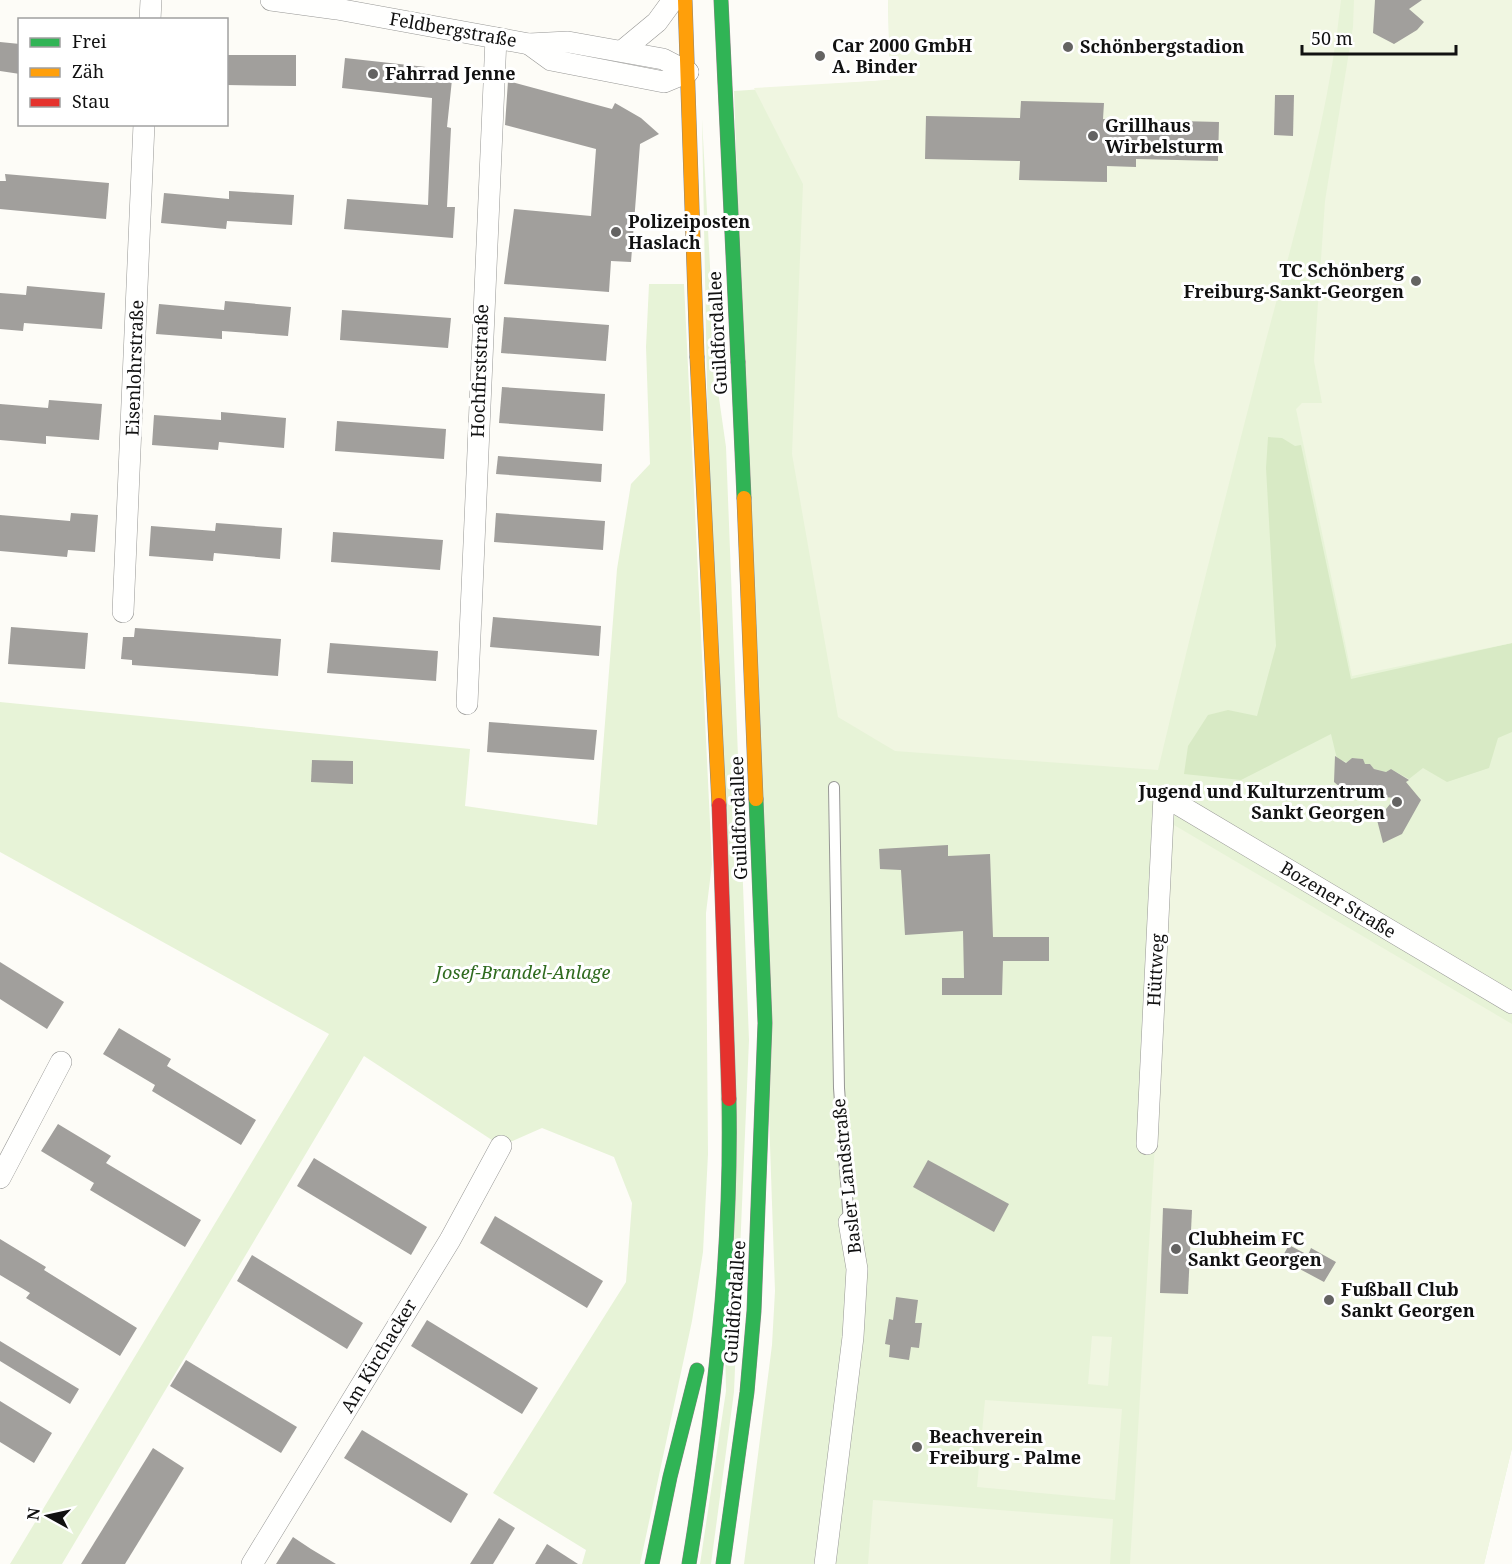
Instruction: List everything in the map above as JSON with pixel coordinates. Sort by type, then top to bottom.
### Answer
[{"type":"main road","name":"Guildfordallee","points":[[685,0],[697,357],[724,896],[729,1112],[725,1249],[706,1462],[689,1564]]},
{"type":"main road","name":"Guildfordallee","points":[[721,0],[765,1023],[754,1311],[747,1392],[723,1564]]},
{"type":"main road","points":[[688,72],[725,69]]},
{"type":"main road","points":[[705,1338],[725,1249]]},
{"type":"main road","points":[[652,1564],[670,1477],[699,1361]]},
{"type":"street","points":[[150,18],[151,0]]},
{"type":"street","name":"Feldbergstraße","points":[[271,0],[371,8],[529,44],[568,42],[622,51],[663,59],[688,72]]},
{"type":"street","points":[[622,51],[657,22],[673,0]]},
{"type":"street","name":"Hochfirststraße","points":[[467,704],[496,38]]},
{"type":"street","name":"Feldbergstraße","points":[[529,44],[550,60],[664,82],[688,72]]},
{"type":"street","name":"Eisenlohrstraße","points":[[123,612],[144,126]]},
{"type":"street","name":"Bozener Straße","points":[[1164,795],[1512,1003]]},
{"type":"street","name":"Hüttweg","points":[[1147,1144],[1164,795]]},
{"type":"street","points":[[0,1178],[61,1062]]},
{"type":"street","name":"Am Kirchacker","points":[[252,1564],[450,1240],[501,1146]]},
{"type":"street","name":"Basler Landstraße","points":[[825,1564],[853,1336],[857,1269],[849,1222]]},
{"type":"lane","name":"Basler Landstraße","points":[[834,787],[839,1088],[849,1222]]},
{"type":"green space","points":[[888,0],[1512,0],[1512,1448],[1484,1564],[744,1564],[772,1345],[775,1291],[734,91],[890,80]]},
{"type":"green space","points":[[888,0],[1341,0],[1336,43],[1320,129],[1158,770],[895,751],[838,717],[792,454],[803,184],[754,88],[890,80]]},
{"type":"green space","points":[[1354,0],[1512,0],[1512,643],[1352,676],[1296,409],[1302,403],[1322,403],[1314,361],[1325,201],[1353,27]]},
{"type":"green space","points":[[702,119],[716,377],[726,447],[749,1040],[734,1392],[711,1564],[700,1564],[726,1391]]},
{"type":"green space","name":"Josef-Brandel-Anlage","points":[[649,284],[684,284],[712,864],[706,913],[708,1154],[703,1252],[692,1321],[640,1564],[582,1564],[586,1550],[493,1493],[626,1282],[632,1203],[614,1157],[542,1128],[501,1146],[364,1056],[62,1564],[10,1564],[329,1034],[0,852],[0,702],[470,749],[465,806],[597,825],[617,569],[631,484],[650,464],[646,347]]},
{"type":"green space","points":[[1268,437],[1282,438],[1295,446],[1301,445],[1351,679],[1512,643],[1512,732],[1498,738],[1489,768],[1447,782],[1423,768],[1409,779],[1391,769],[1386,772],[1374,769],[1370,764],[1365,764],[1362,759],[1352,758],[1347,762],[1337,759],[1331,734],[1241,780],[1184,774],[1188,746],[1208,715],[1228,710],[1257,716],[1276,646],[1266,468]]},
{"type":"green space","name":"Fußball Club Sankt Georgen","points":[[1174,825],[1512,1024],[1512,1448],[1484,1564],[1130,1564]]},
{"type":"green space","points":[[1092,1336],[1112,1337],[1108,1386],[1088,1384]]},
{"type":"green space","points":[[985,1400],[1122,1409],[1115,1500],[977,1487]]},
{"type":"green space","points":[[873,1500],[1113,1519],[1110,1564],[868,1564]]},
{"type":"building","points":[[1375,0],[1422,0],[1409,9],[1424,22],[1417,30],[1394,44],[1373,33]]},
{"type":"building","points":[[0,42],[18,44],[18,74],[0,71]]},
{"type":"building","points":[[228,55],[296,55],[296,86],[228,85]]},
{"type":"building","points":[[345,58],[453,70],[447,127],[451,128],[447,207],[455,207],[453,238],[344,229],[347,199],[428,205],[432,98],[342,88]]},
{"type":"building","points":[[508,81],[612,109],[615,103],[641,118],[659,134],[640,144],[631,262],[611,261],[609,292],[504,284],[514,209],[591,216],[596,149],[505,125]]},
{"type":"building","points":[[1275,95],[1294,95],[1293,136],[1274,135]]},
{"type":"building","points":[[1021,101],[1104,103],[1103,119],[1219,122],[1218,161],[1136,159],[1136,167],[1107,166],[1107,182],[1019,180],[1020,161],[925,159],[926,116],[1020,118]]},
{"type":"building","points":[[5,174],[109,183],[106,219],[0,209],[0,181],[6,181]]},
{"type":"building","points":[[229,191],[294,195],[292,225],[227,221],[226,229],[161,223],[164,193],[229,199]]},
{"type":"building","points":[[27,286],[105,293],[102,329],[24,323],[23,331],[0,329],[0,293],[26,295]]},
{"type":"building","points":[[225,301],[291,307],[288,336],[222,331],[222,339],[156,334],[159,304],[224,310]]},
{"type":"building","points":[[342,310],[451,318],[448,348],[340,340]]},
{"type":"building","points":[[504,317],[609,325],[606,361],[501,353]]},
{"type":"building","points":[[502,387],[605,394],[603,431],[499,423]]},
{"type":"building","points":[[49,400],[102,404],[99,440],[46,436],[46,444],[0,440],[0,404],[48,408]]},
{"type":"building","points":[[221,412],[286,418],[284,448],[219,442],[218,450],[152,445],[154,415],[221,420]]},
{"type":"building","points":[[337,421],[446,429],[444,459],[335,451]]},
{"type":"building","points":[[498,456],[602,464],[601,482],[496,474]]},
{"type":"building","points":[[71,513],[98,515],[95,552],[68,550],[67,557],[0,551],[0,515],[70,521]]},
{"type":"building","points":[[496,513],[605,521],[603,550],[494,542]]},
{"type":"building","points":[[216,523],[282,528],[280,559],[214,553],[213,561],[149,556],[151,526],[215,531]]},
{"type":"building","points":[[333,532],[443,540],[440,570],[331,562]]},
{"type":"building","points":[[493,617],[601,626],[599,656],[490,647]]},
{"type":"building","points":[[11,627],[88,633],[85,669],[8,664]]},
{"type":"building","points":[[135,628],[281,639],[278,676],[132,665],[132,660],[121,659],[123,637],[134,637]]},
{"type":"building","points":[[330,643],[438,651],[436,681],[327,673]]},
{"type":"building","points":[[489,722],[597,730],[594,760],[487,752]]},
{"type":"building","name":"Jugend und Kulturzentrum Sankt Georgen","points":[[1335,756],[1346,763],[1352,758],[1363,759],[1365,764],[1370,764],[1374,769],[1386,772],[1391,769],[1409,780],[1406,782],[1421,800],[1402,834],[1383,843],[1377,820],[1395,798],[1340,793],[1341,788],[1334,782]]},
{"type":"building","points":[[312,760],[353,761],[353,784],[311,782]]},
{"type":"building","points":[[948,845],[948,856],[990,854],[993,937],[1049,937],[1049,961],[1003,961],[1002,995],[942,995],[942,978],[964,978],[963,931],[905,935],[901,870],[880,869],[879,849]]},
{"type":"building","points":[[0,962],[64,1002],[47,1029],[0,999]]},
{"type":"building","points":[[119,1028],[171,1059],[167,1066],[256,1120],[241,1145],[152,1091],[155,1085],[103,1054]]},
{"type":"building","points":[[58,1124],[111,1156],[106,1163],[201,1220],[185,1247],[90,1190],[94,1183],[41,1151]]},
{"type":"building","points":[[314,1158],[427,1227],[411,1255],[297,1186]]},
{"type":"building","points":[[928,1160],[1009,1204],[994,1232],[913,1187]]},
{"type":"building","name":"Clubheim FC Sankt Georgen","points":[[1163,1208],[1192,1210],[1188,1294],[1160,1293]]},
{"type":"building","points":[[495,1216],[603,1281],[587,1308],[480,1243]]},
{"type":"building","points":[[0,1239],[46,1267],[44,1270],[137,1328],[120,1356],[26,1298],[30,1293],[0,1275]]},
{"type":"building","points":[[1289,1245],[1308,1255],[1311,1248],[1336,1262],[1324,1282],[1281,1259]]},
{"type":"building","points":[[252,1255],[363,1323],[347,1349],[237,1281]]},
{"type":"building","points":[[896,1297],[918,1300],[915,1323],[922,1323],[919,1348],[911,1347],[909,1360],[889,1357],[890,1345],[885,1344],[889,1319],[893,1320]]},
{"type":"building","points":[[427,1320],[538,1388],[522,1414],[411,1346]]},
{"type":"building","points":[[0,1341],[79,1389],[70,1404],[0,1361]]},
{"type":"building","points":[[186,1360],[297,1427],[281,1453],[170,1386]]},
{"type":"building","points":[[0,1401],[52,1433],[34,1463],[0,1442]]},
{"type":"building","points":[[362,1430],[468,1494],[451,1523],[344,1458]]},
{"type":"building","points":[[153,1448],[184,1468],[125,1564],[81,1564]]},
{"type":"building","points":[[499,1518],[515,1528],[493,1564],[470,1564]]},
{"type":"building","points":[[293,1537],[311,1549],[336,1564],[276,1564]]},
{"type":"building","points":[[547,1544],[578,1564],[535,1564]]},
{"type":"traffic: fast","points":[[721,0],[738,362]]},
{"type":"traffic: fast","points":[[738,362],[744,498]]},
{"type":"traffic: fast","points":[[723,1564],[747,1392],[754,1311],[765,1023],[756,799]]},
{"type":"traffic: fast","points":[[689,1564],[720,1333],[728,1215],[729,1099]]},
{"type":"traffic: fast","points":[[652,1564],[670,1477],[697,1370]]},
{"type":"traffic: slow","points":[[685,0],[697,357]]},
{"type":"traffic: slow","points":[[697,357],[719,805]]},
{"type":"traffic: slow","points":[[744,498],[756,799]]},
{"type":"traffic: jam","points":[[719,805],[729,1099]]},
{"type":"place","name":"Schönbergstadion","points":[[1068,47]]},
{"type":"place","name":"Car 2000 GmbH A. Binder","points":[[820,56]]},
{"type":"place","name":"Fahrrad Jenne","points":[[373,74]]},
{"type":"place","name":"Grillhaus Wirbelsturm","points":[[1093,136]]},
{"type":"place","name":"Polizeiposten Haslach","points":[[616,232]]},
{"type":"place","name":"TC Schönberg Freiburg-Sankt-Georgen","points":[[1416,281]]},
{"type":"place","name":"Jugend und Kulturzentrum Sankt Georgen","points":[[1397,802]]},
{"type":"place","name":"Clubheim FC Sankt Georgen","points":[[1176,1249]]},
{"type":"place","name":"Fußball Club Sankt Georgen","points":[[1329,1300]]},
{"type":"place","name":"Beachverein Freiburg - Palme","points":[[917,1447]]}]
